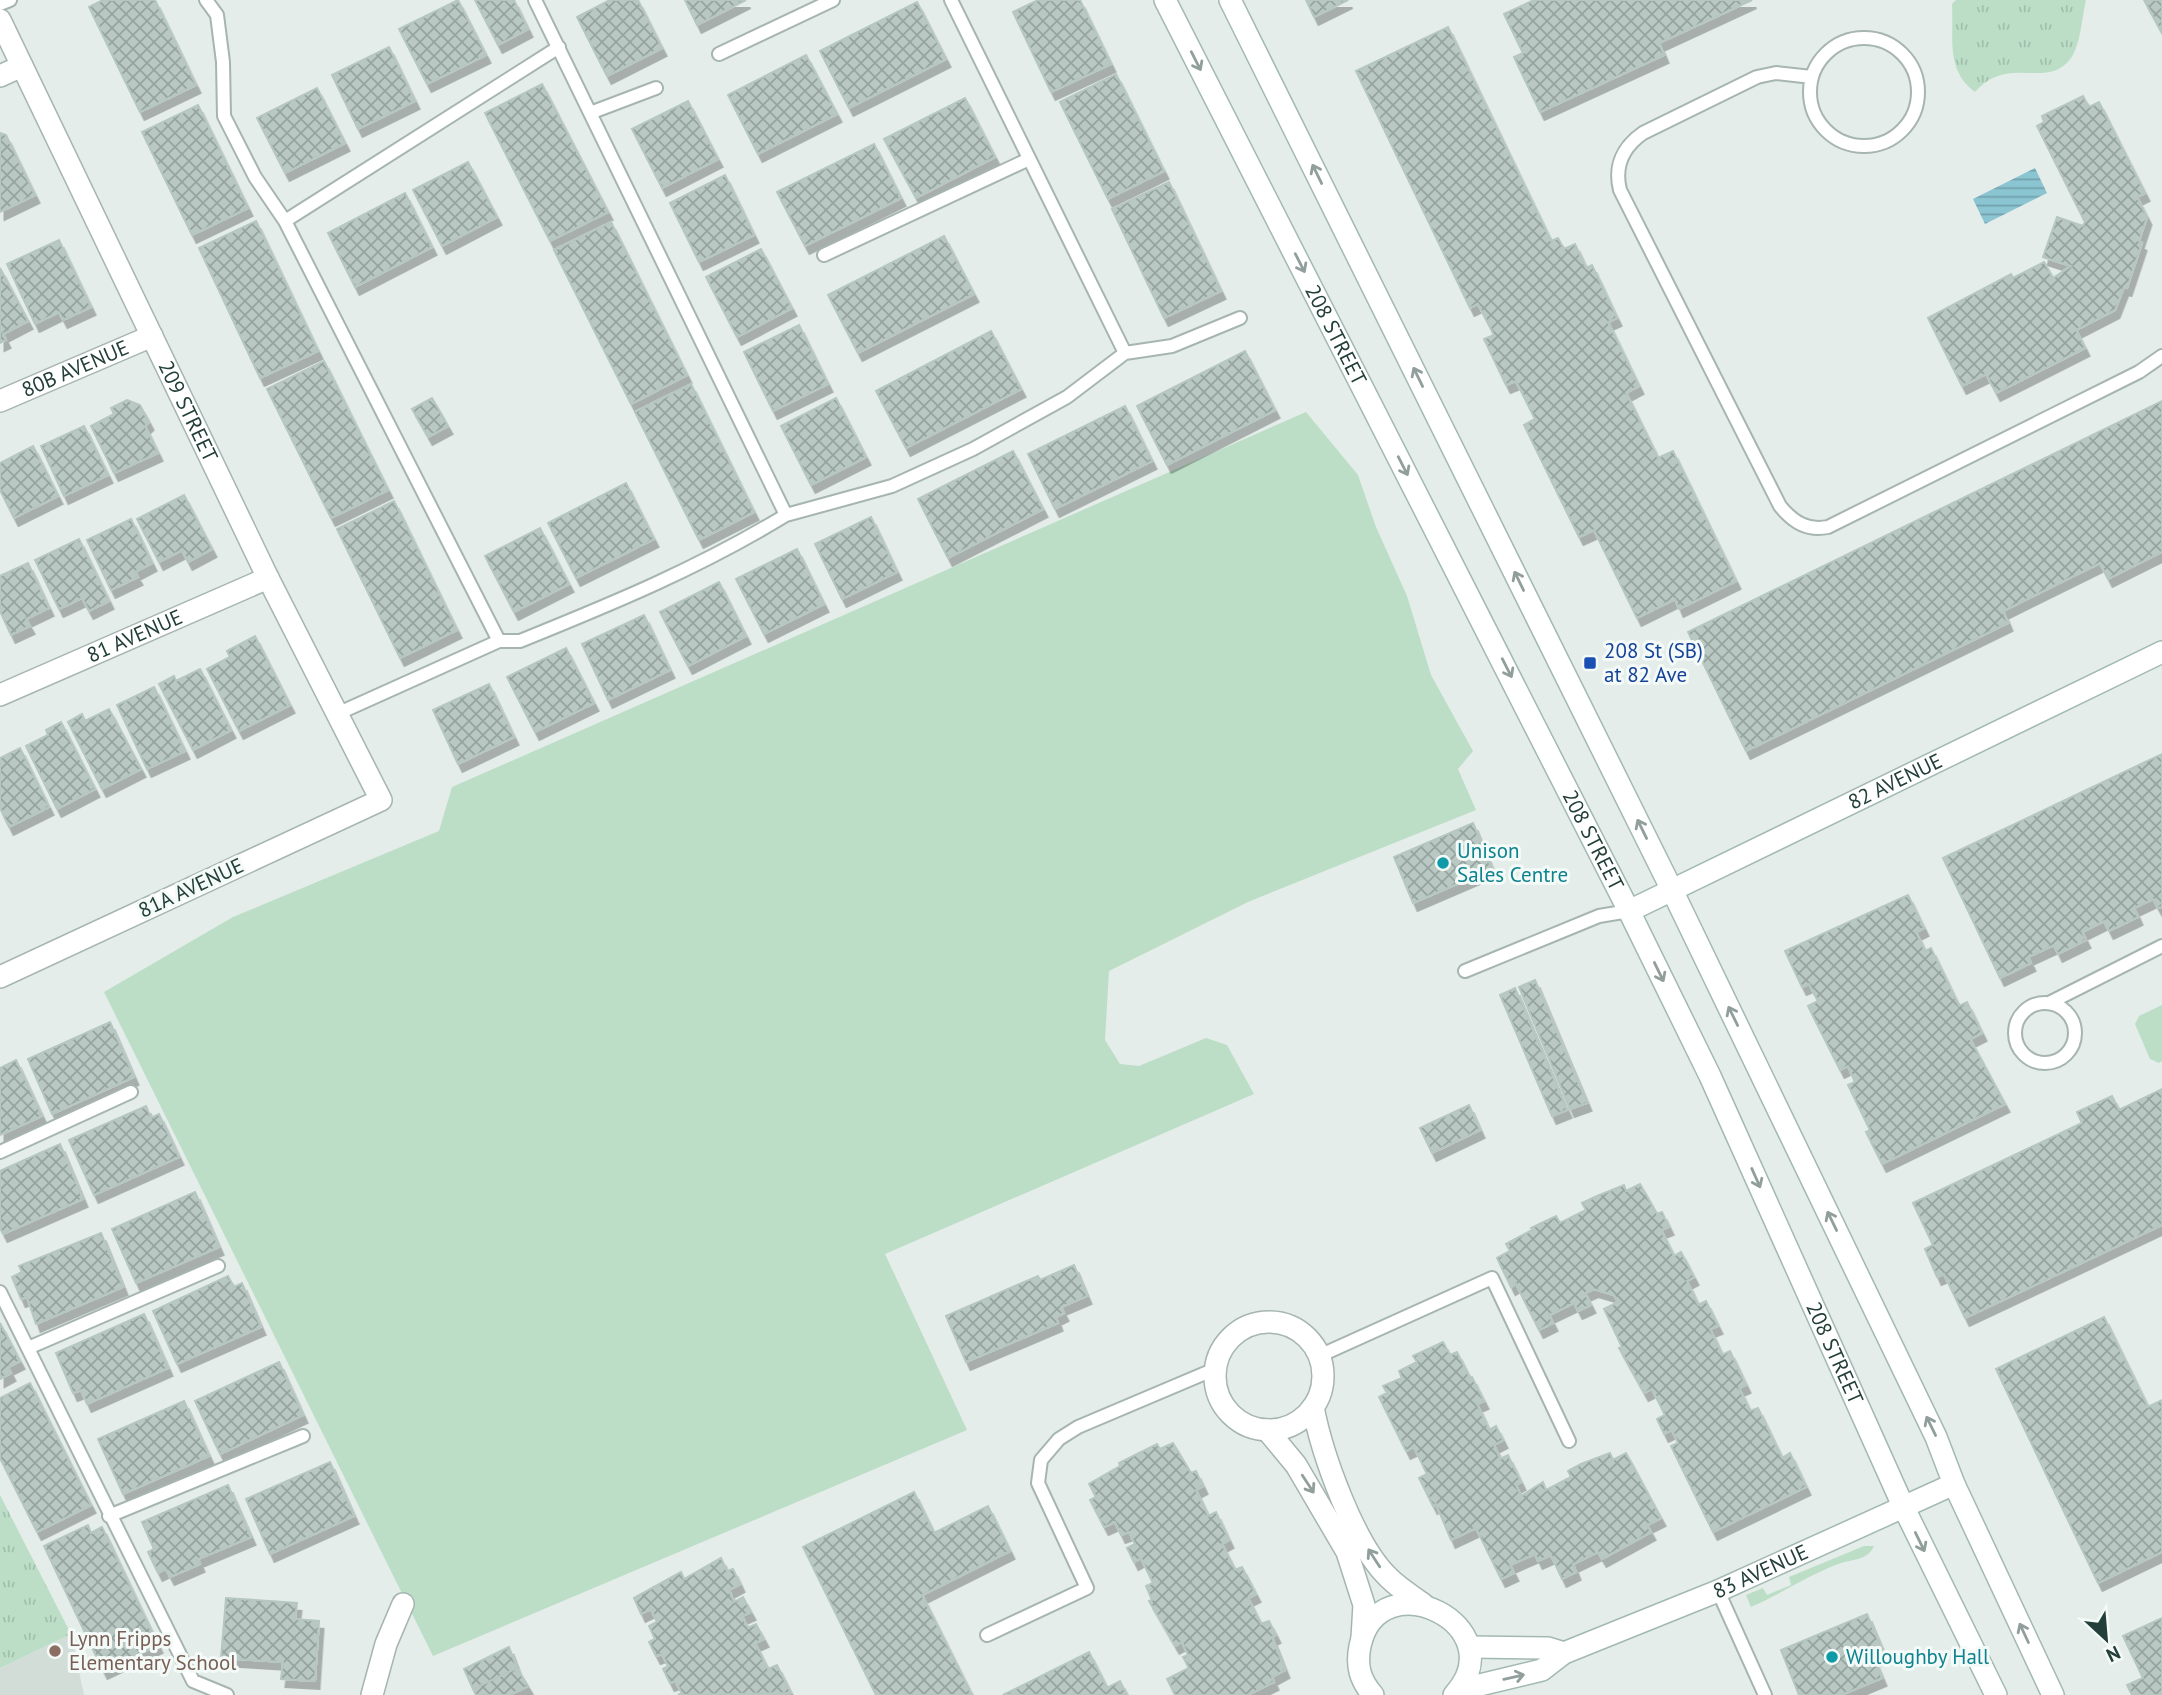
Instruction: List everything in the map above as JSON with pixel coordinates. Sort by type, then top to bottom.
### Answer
[{"type":"street","name":"208 STREET","points":[[1165,0],[1629,911],[1710,1076],[1903,1508],[1996,1695]]},
{"type":"street","points":[[1230,0],[1672,890],[1936,1437],[1954,1484],[2053,1695]]},
{"type":"street","name":"209 STREET","points":[[0,20],[268,578],[381,800]]},
{"type":"street","points":[[0,76],[22,66]]},
{"type":"street","name":"80B AVENUE","points":[[0,401],[152,336]]},
{"type":"street","name":"81 AVENUE","points":[[0,695],[268,578]]},
{"type":"street","name":"82 AVENUE","points":[[1629,911],[2162,652]]},
{"type":"street","name":"81A AVENUE","points":[[0,977],[381,800]]},
{"type":"street","points":[[1262,1323],[1280,1323],[1297,1330],[1310,1341],[1319,1356],[1323,1374],[1321,1391],[1313,1407],[1300,1420],[1284,1428],[1267,1430],[1249,1426],[1234,1418],[1219,1396],[1215,1369],[1220,1352],[1231,1338],[1245,1328],[1262,1323]]},
{"type":"street","points":[[1313,1407],[1320,1444],[1328,1465],[1342,1500],[1370,1551],[1387,1577],[1423,1604],[1440,1610],[1455,1622],[1469,1647],[1466,1674],[1456,1692]]},
{"type":"street","points":[[1267,1430],[1296,1465],[1347,1552],[1364,1605],[1358,1657],[1362,1691]]},
{"type":"street","name":"83 AVENUE","points":[[1456,1692],[1542,1670],[1564,1653],[1718,1591],[1954,1484]]},
{"type":"street","points":[[372,1695],[386,1644],[403,1604]]},
{"type":"street","points":[[1362,1638],[1371,1622],[1386,1610],[1404,1604],[1423,1604]]},
{"type":"street","points":[[1469,1647],[1548,1648],[1564,1653]]},
{"type":"lane","points":[[0,4],[10,0]]},
{"type":"lane","points":[[206,0],[217,15],[223,62],[224,116],[255,177],[285,220],[499,641]]},
{"type":"lane","points":[[535,0],[786,515]]},
{"type":"lane","points":[[719,54],[832,0]]},
{"type":"lane","points":[[951,0],[1027,160],[1125,353]]},
{"type":"lane","points":[[1863,37],[1882,40],[1899,49],[1911,64],[1918,82],[1918,101],[1912,119],[1900,134],[1884,144],[1865,147],[1846,144],[1829,135],[1816,120],[1810,102],[1812,77],[1816,65],[1828,50],[1845,41],[1863,37]]},
{"type":"lane","points":[[285,220],[559,47]]},
{"type":"lane","points":[[1812,77],[1776,73],[1757,78],[1643,133],[1633,140],[1621,158],[1617,177],[1620,190],[1761,469],[1788,516],[1806,527],[1828,527],[2139,372],[2162,356]]},
{"type":"lane","points":[[590,113],[656,88]]},
{"type":"lane","points":[[824,255],[1027,160]]},
{"type":"lane","points":[[339,713],[499,641],[520,641],[667,581],[734,547],[786,515],[892,486],[973,449],[1067,397],[1125,353],[1172,346],[1240,318]]},
{"type":"lane","points":[[1465,971],[1599,916],[1629,911]]},
{"type":"lane","points":[[2049,1003],[2066,1012],[2071,1019],[2075,1038],[2072,1047],[2058,1060],[2039,1063],[2022,1052],[2015,1034],[2016,1023],[2029,1008],[2049,1003],[2162,946]]},
{"type":"lane","points":[[0,1152],[131,1092]]},
{"type":"lane","points":[[28,1348],[218,1266]]},
{"type":"lane","points":[[1319,1356],[1492,1278],[1569,1441]]},
{"type":"lane","points":[[0,1292],[108,1516],[193,1681],[191,1695]]},
{"type":"lane","points":[[988,1635],[1087,1588],[1038,1483],[1041,1460],[1059,1439],[1077,1427],[1215,1369]]},
{"type":"lane","points":[[108,1516],[303,1436]]},
{"type":"lane","points":[[1718,1591],[1765,1695]]},
{"type":"lane","points":[[193,1681],[227,1695]]},
{"type":"shaded area","name":"Lynn Fripps Elementary School","points":[[71,1634],[84,1695],[0,1695],[0,1668]]},
{"type":"green space","points":[[1956,0],[2086,0],[2077,45],[2071,58],[2061,67],[2051,72],[2001,75],[1975,92],[1965,83],[1955,63],[1952,4]]},
{"type":"green space","points":[[1306,412],[1358,475],[1376,527],[1407,596],[1431,675],[1473,751],[1458,769],[1476,810],[1248,902],[1109,971],[1105,1040],[1120,1064],[1139,1066],[1206,1038],[1227,1045],[1254,1094],[885,1254],[967,1430],[433,1656],[104,992],[233,917],[439,831],[452,787]]},
{"type":"green space","points":[[2162,1005],[2162,1061],[2159,1063],[2150,1059],[2135,1024],[2139,1016]]},
{"type":"green space","points":[[0,1495],[71,1634],[0,1668]]},
{"type":"green space","points":[[1864,1546],[1874,1546],[1868,1554],[1856,1560],[1829,1568],[1751,1607],[1746,1595],[1763,1588],[1767,1595],[1791,1585],[1789,1577]]},
{"type":"water","points":[[2035,168],[2047,193],[1985,224],[1973,199]]},
{"type":"building","points":[[103,0],[155,0],[196,85],[140,112],[89,7]]},
{"type":"building","points":[[458,0],[486,55],[427,84],[399,29]]},
{"type":"building","points":[[475,0],[514,0],[528,29],[498,45]]},
{"type":"building","points":[[610,0],[638,0],[662,48],[607,76],[577,17]]},
{"type":"building","points":[[685,0],[746,0],[697,25]]},
{"type":"building","points":[[1038,0],[1080,0],[1111,64],[1051,92],[1013,12]]},
{"type":"building","points":[[1306,0],[1348,0],[1314,17]]},
{"type":"building","points":[[1534,0],[1752,0],[1659,43],[1664,55],[1540,112],[1514,57],[1523,53],[1504,14]]},
{"type":"building","points":[[2144,0],[2162,0],[2162,33]]},
{"type":"building","points":[[917,2],[946,59],[849,108],[820,51]]},
{"type":"building","points":[[1448,27],[1551,241],[1558,238],[1564,249],[1575,244],[1586,268],[1592,265],[1617,318],[1608,322],[1639,386],[1626,393],[1658,458],[1673,451],[1736,581],[1679,609],[1675,599],[1637,618],[1594,530],[1579,537],[1524,425],[1535,419],[1516,381],[1506,385],[1484,339],[1494,335],[1478,304],[1470,308],[1356,71]]},
{"type":"building","points":[[389,47],[415,101],[358,129],[332,75]]},
{"type":"building","points":[[806,55],[837,114],[758,154],[728,95]]},
{"type":"building","points":[[1116,74],[1164,171],[1108,199],[1060,102]]},
{"type":"building","points":[[542,84],[608,212],[550,241],[485,113]]},
{"type":"building","points":[[317,88],[345,143],[285,173],[257,118]]},
{"type":"building","points":[[2083,96],[2089,107],[2099,102],[2145,193],[2137,197],[2147,217],[2139,241],[2142,243],[2127,288],[2124,287],[2115,310],[2076,330],[2085,348],[1996,393],[1986,374],[1962,386],[1928,318],[2011,274],[2013,278],[2044,262],[2053,278],[2071,266],[2043,257],[2057,217],[2083,226],[2085,222],[2037,126],[2044,122],[2042,116]]},
{"type":"building","points":[[965,98],[995,157],[916,198],[884,139]]},
{"type":"building","points":[[688,101],[718,159],[662,188],[632,129]]},
{"type":"building","points":[[198,105],[248,208],[192,235],[142,132]]},
{"type":"building","points":[[0,133],[6,135],[35,195],[0,212]]},
{"type":"building","points":[[874,144],[901,198],[805,246],[777,192]]},
{"type":"building","points":[[468,162],[497,217],[442,246],[413,190]]},
{"type":"building","points":[[725,175],[754,235],[699,262],[670,203]]},
{"type":"building","points":[[1169,182],[1221,291],[1164,318],[1112,209]]},
{"type":"building","points":[[405,193],[432,247],[355,287],[328,233]]},
{"type":"building","points":[[256,221],[318,351],[260,378],[199,248]]},
{"type":"building","points":[[611,222],[687,375],[631,404],[554,250]]},
{"type":"building","points":[[944,236],[974,294],[858,353],[828,295]]},
{"type":"building","points":[[59,240],[91,307],[63,320],[59,312],[35,324],[7,264]]},
{"type":"building","points":[[761,249],[792,308],[737,337],[706,277]]},
{"type":"building","points":[[0,268],[28,321],[3,334],[6,340],[0,343]]},
{"type":"building","points":[[799,325],[828,384],[773,411],[744,352]]},
{"type":"building","points":[[991,331],[1021,389],[906,448],[876,391]]},
{"type":"building","points":[[1245,351],[1275,410],[1167,465],[1137,406]]},
{"type":"building","points":[[324,361],[388,490],[331,518],[267,389]]},
{"type":"building","points":[[691,384],[754,512],[699,540],[635,412]]},
{"type":"building","points":[[432,398],[448,426],[428,437],[412,409]]},
{"type":"building","points":[[836,398],[866,457],[811,485],[781,426]]},
{"type":"building","points":[[127,400],[140,405],[149,422],[145,426],[158,453],[114,473],[91,426],[114,414],[111,408]]},
{"type":"building","points":[[2162,401],[2162,552],[2108,579],[2100,563],[2003,611],[2008,623],[1746,751],[1688,632]]},
{"type":"building","points":[[1125,406],[1152,461],[1055,509],[1028,454]]},
{"type":"building","points":[[84,426],[108,475],[64,496],[41,446]]},
{"type":"building","points":[[33,446],[58,496],[14,518],[0,490],[0,463]]},
{"type":"building","points":[[1013,451],[1043,509],[948,558],[918,499]]},
{"type":"building","points":[[626,483],[654,539],[576,578],[548,523]]},
{"type":"building","points":[[184,495],[212,549],[188,562],[182,550],[159,562],[137,519]]},
{"type":"building","points":[[394,501],[457,630],[400,658],[337,529]]},
{"type":"building","points":[[871,517],[897,572],[842,599],[815,544]]},
{"type":"building","points":[[131,519],[152,563],[135,572],[138,577],[111,590],[87,540]]},
{"type":"building","points":[[540,528],[569,584],[514,612],[485,556]]},
{"type":"building","points":[[79,539],[109,601],[89,611],[82,598],[59,609],[35,560]]},
{"type":"building","points":[[797,549],[824,604],[764,634],[736,579]]},
{"type":"building","points":[[28,563],[49,608],[26,619],[30,626],[11,635],[0,611],[0,576]]},
{"type":"building","points":[[719,582],[746,636],[688,666],[660,612]]},
{"type":"building","points":[[644,615],[670,670],[608,700],[582,644]]},
{"type":"building","points":[[255,636],[290,705],[239,731],[207,669],[230,657],[227,651]]},
{"type":"building","points":[[566,648],[594,703],[535,732],[507,677]]},
{"type":"building","points":[[200,669],[231,730],[193,750],[159,684],[174,676],[176,681]]},
{"type":"building","points":[[489,684],[514,737],[458,764],[433,710]]},
{"type":"building","points":[[154,687],[185,751],[147,769],[117,705]]},
{"type":"building","points":[[109,709],[141,769],[102,789],[68,722],[82,714],[85,721]]},
{"type":"building","points":[[61,722],[95,789],[57,809],[26,746],[48,735],[46,730]]},
{"type":"building","points":[[20,748],[49,807],[9,827],[0,808],[0,758]]},
{"type":"building","points":[[2162,754],[2162,907],[2158,908],[2153,899],[2134,908],[2138,917],[2109,931],[2104,921],[2082,932],[2086,940],[2058,954],[2054,945],[2028,957],[2031,963],[2000,978],[1943,858]]},
{"type":"building","name":"Unison Sales Centre","points":[[1473,823],[1492,869],[1413,903],[1394,857]]},
{"type":"building","points":[[1908,895],[1924,928],[1916,932],[1925,951],[1931,948],[1959,1006],[1967,1002],[1982,1033],[1970,1039],[2005,1104],[1882,1164],[1866,1132],[1870,1130],[1848,1085],[1855,1082],[1848,1066],[1840,1070],[1808,1006],[1818,1001],[1809,984],[1802,987],[1785,951]]},
{"type":"building","points":[[1535,980],[1587,1103],[1570,1109],[1519,987]]},
{"type":"building","points":[[1515,988],[1567,1110],[1552,1116],[1500,995]]},
{"type":"building","points":[[110,1022],[134,1077],[52,1114],[28,1059]]},
{"type":"building","points":[[16,1060],[42,1116],[0,1135],[0,1068]]},
{"type":"building","points":[[2162,1089],[2162,1225],[1965,1318],[1944,1274],[1937,1277],[1925,1249],[1933,1245],[1913,1203],[2082,1123],[2077,1112],[2112,1096],[2119,1110]]},
{"type":"building","points":[[1469,1105],[1480,1130],[1432,1153],[1420,1128]]},
{"type":"building","points":[[146,1106],[151,1118],[159,1114],[179,1157],[94,1195],[69,1140]]},
{"type":"building","points":[[60,1144],[83,1199],[3,1234],[0,1228],[0,1171]]},
{"type":"building","points":[[1640,1184],[1657,1214],[1662,1212],[1669,1227],[1661,1230],[1674,1256],[1681,1252],[1694,1277],[1687,1281],[1698,1305],[1706,1301],[1718,1326],[1710,1329],[1722,1355],[1730,1351],[1746,1385],[1739,1388],[1750,1411],[1758,1408],[1782,1458],[1790,1453],[1806,1487],[1713,1532],[1671,1446],[1678,1443],[1672,1430],[1664,1434],[1657,1419],[1665,1415],[1652,1389],[1644,1393],[1619,1348],[1622,1347],[1604,1309],[1618,1302],[1614,1295],[1594,1289],[1585,1293],[1591,1305],[1578,1311],[1574,1303],[1549,1315],[1553,1323],[1539,1330],[1516,1284],[1511,1287],[1497,1258],[1510,1251],[1506,1244],[1532,1230],[1531,1228],[1556,1216],[1560,1223],[1586,1210],[1582,1203],[1624,1185],[1626,1191]]},
{"type":"building","points":[[195,1192],[219,1247],[136,1283],[112,1229]]},
{"type":"building","points":[[101,1233],[123,1287],[36,1324],[27,1297],[21,1299],[12,1277],[22,1272],[19,1266]]},
{"type":"building","points":[[1074,1265],[1087,1296],[1061,1307],[1064,1313],[1056,1317],[1058,1323],[966,1362],[946,1316],[1038,1276],[1040,1280]]},
{"type":"building","points":[[228,1276],[234,1287],[242,1283],[261,1327],[177,1364],[153,1311]]},
{"type":"building","points":[[144,1314],[168,1368],[87,1404],[81,1390],[73,1393],[56,1353]]},
{"type":"building","points":[[2104,1317],[2148,1407],[2162,1400],[2162,1552],[2098,1583],[1996,1369]]},
{"type":"building","points":[[0,1323],[20,1361],[8,1367],[11,1373],[0,1379]]},
{"type":"building","points":[[1443,1342],[1450,1355],[1457,1352],[1470,1378],[1472,1377],[1484,1401],[1477,1404],[1489,1430],[1496,1426],[1503,1440],[1494,1445],[1500,1459],[1508,1455],[1521,1482],[1516,1485],[1521,1496],[1543,1482],[1546,1490],[1571,1477],[1568,1471],[1581,1464],[1610,1453],[1613,1460],[1626,1453],[1661,1518],[1647,1525],[1651,1532],[1602,1559],[1598,1552],[1573,1564],[1576,1572],[1562,1579],[1551,1555],[1538,1561],[1535,1554],[1510,1565],[1514,1573],[1501,1579],[1476,1528],[1451,1540],[1436,1504],[1433,1506],[1419,1478],[1427,1474],[1414,1447],[1406,1451],[1379,1397],[1387,1393],[1383,1386],[1402,1378],[1399,1371],[1417,1362],[1413,1356]]},
{"type":"building","points":[[279,1362],[303,1415],[220,1454],[195,1401]]},
{"type":"building","points":[[30,1383],[91,1505],[37,1532],[0,1458],[0,1398]]},
{"type":"building","points":[[184,1401],[209,1456],[123,1494],[98,1439]]},
{"type":"building","points":[[1173,1443],[1191,1473],[1196,1471],[1203,1486],[1196,1490],[1208,1516],[1216,1512],[1229,1540],[1222,1544],[1235,1570],[1242,1567],[1256,1594],[1248,1598],[1261,1624],[1269,1621],[1276,1635],[1272,1637],[1285,1670],[1272,1677],[1274,1682],[1248,1695],[1175,1695],[1167,1679],[1189,1668],[1183,1657],[1188,1655],[1182,1642],[1175,1646],[1149,1601],[1152,1600],[1146,1586],[1153,1583],[1141,1558],[1134,1562],[1127,1548],[1135,1544],[1129,1532],[1121,1535],[1115,1522],[1104,1527],[1090,1500],[1096,1497],[1089,1484],[1120,1466],[1119,1463],[1157,1444],[1160,1449]]},
{"type":"building","points":[[330,1462],[354,1516],[270,1554],[246,1499]]},
{"type":"building","points":[[228,1485],[251,1537],[198,1559],[200,1564],[170,1577],[166,1569],[158,1573],[148,1552],[154,1549],[142,1522]]},
{"type":"building","points":[[914,1492],[934,1533],[988,1506],[1010,1551],[922,1595],[972,1695],[876,1695],[803,1547]]},
{"type":"building","points":[[88,1525],[91,1533],[102,1527],[158,1645],[103,1671],[44,1546]]},
{"type":"building","points":[[721,1558],[727,1571],[733,1569],[740,1584],[729,1590],[734,1602],[743,1597],[751,1612],[742,1616],[748,1628],[756,1624],[764,1639],[755,1643],[768,1669],[777,1665],[791,1693],[678,1695],[682,1693],[675,1681],[670,1683],[663,1669],[668,1666],[662,1654],[656,1656],[649,1642],[655,1639],[649,1626],[657,1622],[651,1609],[641,1614],[634,1598],[681,1572],[684,1579]]},
{"type":"building","points":[[226,1598],[297,1603],[295,1619],[319,1621],[315,1681],[281,1679],[283,1662],[221,1658]]},
{"type":"building","name":"Willoughby Hall","points":[[1867,1614],[1884,1654],[1874,1659],[1882,1678],[1841,1695],[1799,1695],[1781,1650]]},
{"type":"building","points":[[2162,1618],[2162,1695],[2132,1695],[2127,1685],[2143,1678],[2123,1636]]},
{"type":"building","points":[[509,1647],[517,1668],[473,1689],[464,1669]]},
{"type":"building","points":[[1089,1652],[1107,1688],[1120,1681],[1127,1695],[1003,1695]]},
{"type":"building","points":[[517,1668],[528,1686],[510,1695],[476,1695],[473,1689]]},
{"type":"place","name":"208 St (SB) at 82 Ave","points":[[1590,663]]},
{"type":"place","name":"Unison Sales Centre","points":[[1443,863]]},
{"type":"place","name":"Lynn Fripps Elementary School","points":[[55,1651]]},
{"type":"place","name":"Willoughby Hall","points":[[1832,1657]]}]
